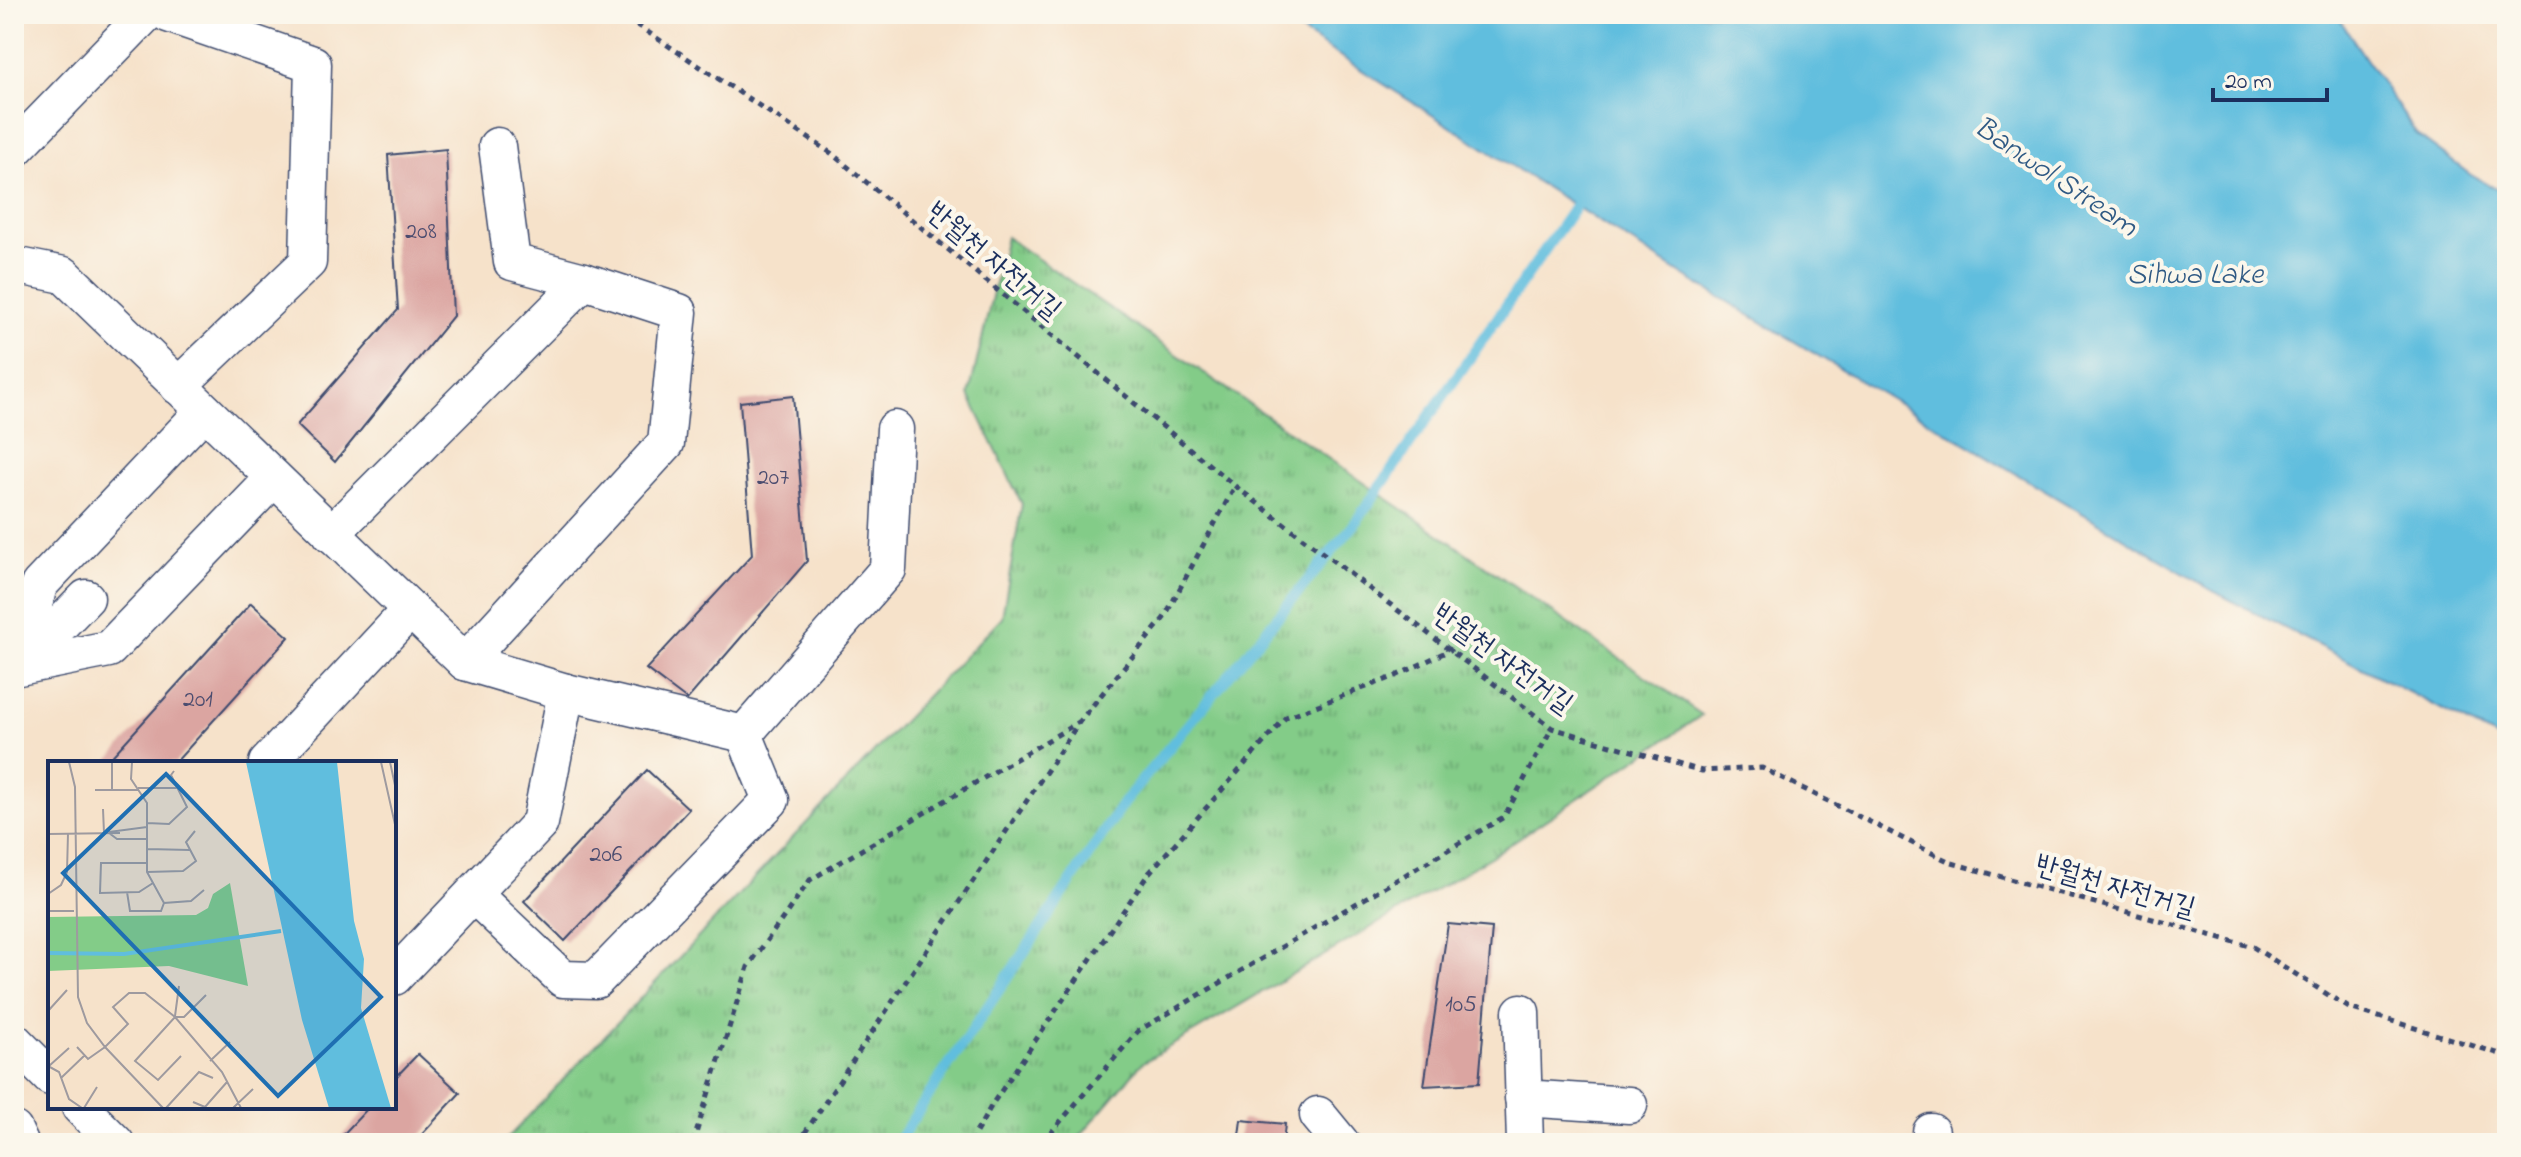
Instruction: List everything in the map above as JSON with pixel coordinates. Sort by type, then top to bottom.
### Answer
[{"type":"street","points":[[14,150],[146,14]]},
{"type":"street","points":[[168,14],[313,64],[308,262],[178,386]]},
{"type":"street","points":[[465,662],[666,443],[679,312],[584,281],[512,262],[497,146]]},
{"type":"street","points":[[14,265],[64,275],[465,662],[566,692],[744,734]]},
{"type":"street","points":[[331,534],[584,281]]},
{"type":"street","points":[[17,670],[39,585],[204,411]]},
{"type":"street","points":[[744,734],[888,569],[895,429]]},
{"type":"street","points":[[17,670],[109,649],[274,478]]},
{"type":"street","points":[[17,670],[86,598]]},
{"type":"street","points":[[269,761],[410,610]]},
{"type":"street","points":[[396,975],[540,823],[566,692]]},
{"type":"street","points":[[473,894],[563,979],[596,980],[771,800],[744,734]]},
{"type":"street","points":[[1521,1012],[1525,1143]]},
{"type":"street","points":[[14,1041],[48,1075]]},
{"type":"street","points":[[1523,1098],[1629,1105]]},
{"type":"street","points":[[82,1109],[116,1143]]},
{"type":"street","points":[[1318,1115],[1341,1143]]},
{"type":"street","points":[[14,1130],[20,1143]]},
{"type":"path","name":"반월천 자전거길","points":[[615,14],[640,27],[831,153],[1235,486],[1392,602],[1552,728],[1702,771],[1762,768],[1952,863],[2253,947],[2349,1008],[2507,1056]]},
{"type":"path","points":[[798,1143],[1080,721],[1164,618],[1235,486]]},
{"type":"path","points":[[970,1143],[993,1103],[1149,873],[1286,717],[1396,676],[1452,649]]},
{"type":"path","points":[[693,1143],[748,967],[810,880],[1080,721]]},
{"type":"path","points":[[1042,1143],[1138,1031],[1504,817],[1552,728]]},
{"type":"green space","points":[[1006,237],[1702,715],[1492,856],[1142,1063],[1074,1143],[503,1143],[1002,617],[1022,504],[969,395]]},
{"type":"water","name":"Sihwa Lake","points":[[1274,14],[2336,14],[2417,135],[2471,175],[2507,195],[2507,743],[2213,591],[1686,277]]},
{"type":"building","points":[[446,149],[453,316],[335,462],[297,425],[398,310],[388,155]]},
{"type":"building","points":[[793,396],[807,561],[687,700],[646,669],[752,555],[740,402]]},
{"type":"building","points":[[251,603],[289,637],[177,761],[108,761]]},
{"type":"building","points":[[647,770],[689,809],[565,941],[524,901]]},
{"type":"building","points":[[1448,924],[1492,928],[1479,1083],[1424,1086]]},
{"type":"building","points":[[418,1054],[460,1093],[414,1143],[335,1143],[367,1109],[396,1109],[396,1077]]},
{"type":"building","points":[[1241,1120],[1285,1124],[1283,1143],[1238,1143]]},
{"type":"waterway","points":[[897,1143],[1124,802],[1353,526],[1583,195]]},
{"type":"water label","name":"Banwol Stream","points":[[2055,178]]}]
